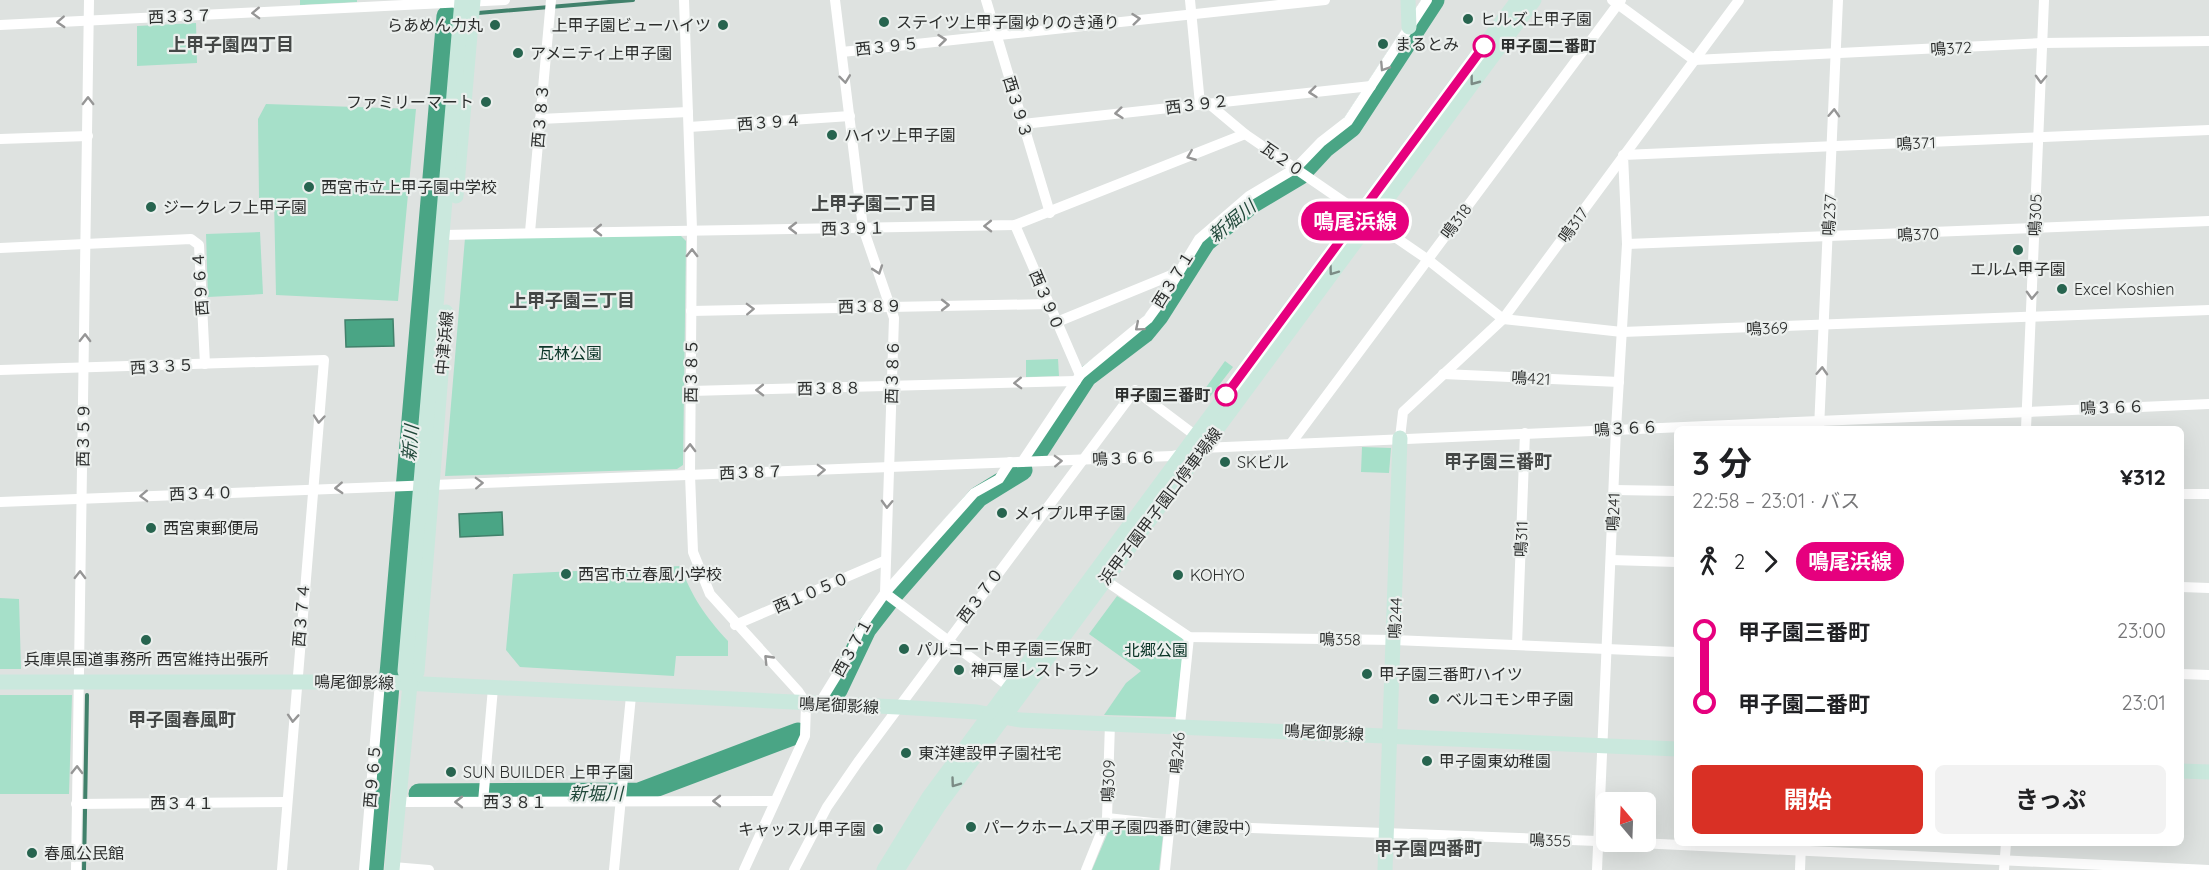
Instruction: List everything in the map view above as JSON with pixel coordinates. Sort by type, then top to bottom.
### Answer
[{"type":"street","name":"西３５９","points":[[76,870],[89,0]]},
{"type":"street","points":[[286,0],[287,12]]},
{"type":"street","name":"西３３７","points":[[0,25],[504,0]]},
{"type":"street","name":"西３８３","points":[[530,232],[551,0]]},
{"type":"street","name":"西３８５","points":[[684,0],[692,229],[690,475],[693,552],[710,594],[735,625],[813,704]]},
{"type":"street","name":"西３８６","points":[[836,0],[863,228],[894,318],[886,560],[888,595]]},
{"type":"street","name":"西３９３","points":[[986,0],[1050,213]]},
{"type":"street","points":[[1190,0],[1204,104]]},
{"type":"street","name":"西３９５","points":[[842,52],[1325,0]]},
{"type":"street","points":[[1408,0],[1409,27]]},
{"type":"street","name":"西３７１","points":[[1022,462],[1078,378],[1148,319],[1199,239],[1249,196],[1301,171],[1321,142],[1348,121],[1427,0]]},
{"type":"street","name":"浜甲子園甲子園口停車場線","points":[[897,870],[998,715],[1366,216],[1518,0]]},
{"type":"street","name":"浜甲子園甲子園口停車場線","points":[[1366,216],[1534,0]]},
{"type":"street","name":"鳴317","points":[[1400,438],[1403,412],[1503,319],[1739,0]]},
{"type":"street","name":"鳴237","points":[[1820,424],[1838,0]]},
{"type":"street","name":"鳴305","points":[[2026,426],[2044,0]]},
{"type":"street","points":[[1617,1],[1694,60]]},
{"type":"street","name":"鳴318","points":[[1292,442],[1617,1]]},
{"type":"street","name":"中津浜線","points":[[393,868],[398,802],[392,683],[405,671],[448,234],[467,2]]},
{"type":"street","name":"鳴372","points":[[1694,60],[2042,43],[2209,41]]},
{"type":"street","name":"西３９２","points":[[1023,124],[1371,86]]},
{"type":"street","name":"瓦２０","points":[[1204,104],[1366,216]]},
{"type":"street","points":[[540,118],[688,112]]},
{"type":"street","name":"西３９４","points":[[688,128],[850,116]]},
{"type":"street","name":"鳴371","points":[[1623,155],[2209,130]]},
{"type":"street","name":"西３９１","points":[[448,234],[1015,225],[1245,134]]},
{"type":"street","points":[[0,139],[88,136]]},
{"type":"street","name":"鳴241","points":[[1600,792],[1627,244],[1623,155]]},
{"type":"street","points":[[1366,216],[1503,319]]},
{"type":"street","name":"鳴370","points":[[1627,244],[2209,221]]},
{"type":"street","name":"西３９０","points":[[1015,225],[1057,322],[1078,378]]},
{"type":"street","name":"西９６４","points":[[87,244],[191,239],[199,245],[205,363]]},
{"type":"street","points":[[0,248],[87,244]]},
{"type":"street","points":[[1057,322],[1179,272]]},
{"type":"street","name":"西３８９","points":[[691,311],[890,305],[1049,304]]},
{"type":"street","name":"鳴369","points":[[1503,319],[1622,332],[2209,310]]},
{"type":"street","name":"西３３５","points":[[0,370],[324,360]]},
{"type":"street","name":"西３７４","points":[[282,870],[295,681],[324,360]]},
{"type":"street","name":"鳴421","points":[[1443,374],[1619,382]]},
{"type":"street","name":"西３８８","points":[[690,391],[892,387],[1078,378]]},
{"type":"street","name":"西３７０","points":[[794,870],[827,807],[898,707],[1135,390],[1201,441]]},
{"type":"street","name":"鳴３６６","points":[[1738,426],[1820,424],[2027,410],[2209,404]]},
{"type":"street","name":"鳴３６６","points":[[1201,441],[1292,442],[1674,428]]},
{"type":"street","name":"鳴311","points":[[1517,645],[1525,433]]},
{"type":"street","name":"鳴244","points":[[1385,870],[1400,438]]},
{"type":"street","name":"浜甲子園甲子園口停車場線","points":[[884,870],[929,797],[998,715],[1011,688],[1099,577],[1186,452],[1201,441]]},
{"type":"street","name":"鳴３６６","points":[[1081,460],[1172,456],[1186,452]]},
{"type":"street","name":"西３８７","points":[[402,485],[1081,460]]},
{"type":"street","name":"西３７１","points":[[744,870],[805,736],[813,704],[851,652],[861,627],[974,493],[999,478],[1010,462]]},
{"type":"street","name":"西３４０","points":[[0,502],[402,485]]},
{"type":"street","points":[[1614,490],[1674,491]]},
{"type":"street","points":[[2184,494],[2209,495]]},
{"type":"street","name":"西１０５０","points":[[735,625],[886,560]]},
{"type":"street","points":[[1611,560],[1674,562]]},
{"type":"street","points":[[1099,577],[1189,637]]},
{"type":"street","points":[[2184,587],[2209,588]]},
{"type":"street","points":[[888,595],[1011,688]]},
{"type":"street","name":"鳴358","points":[[1189,637],[1394,640],[1674,652]]},
{"type":"street","name":"鳴246","points":[[1165,870],[1189,637]]},
{"type":"street","points":[[2184,674],[2209,675]]},
{"type":"street","name":"鳴尾御影線","points":[[0,682],[392,683],[898,707],[998,715],[1020,720],[1180,725],[1674,749]]},
{"type":"street","name":"西９６５","points":[[364,870],[392,683]]},
{"type":"street","points":[[484,797],[493,688]]},
{"type":"street","points":[[614,870],[631,696]]},
{"type":"street","name":"鳴309","points":[[1086,870],[1107,818],[1110,723]]},
{"type":"street","points":[[2184,771],[2209,772]]},
{"type":"street","name":"西３８１","points":[[398,802],[484,797],[622,795],[775,801]]},
{"type":"street","name":"西３４１","points":[[76,804],[287,802]]},
{"type":"street","name":"鳴355","points":[[1107,818],[1171,825],[1386,835],[1596,841]]},
{"type":"street","name":"鳴355","points":[[1656,843],[1674,844]]},
{"type":"street","name":"鳴355","points":[[1743,846],[1801,848],[2004,866],[2209,870]]},
{"type":"street","points":[[2004,866],[2006,846]]},
{"type":"street","points":[[1800,870],[1801,848]]},
{"type":"street","name":"鳴241","points":[[1597,852],[1597,870]]},
{"type":"street","points":[[393,868],[429,870]]},
{"type":"green space","points":[[300,0],[357,0],[357,2],[300,5]]},
{"type":"green space","points":[[196,23],[197,63],[137,66],[137,26]]},
{"type":"green space","points":[[266,104],[416,109],[398,301],[276,295],[274,199],[259,198],[258,119]]},
{"type":"green space","points":[[260,232],[263,294],[208,297],[206,234]]},
{"type":"green space","name":"瓦林公園","points":[[681,236],[686,241],[683,465],[677,469],[445,476],[465,238]]},
{"type":"green space","points":[[1058,359],[1059,376],[1026,377],[1026,360]]},
{"type":"green space","points":[[1225,361],[1233,367],[1209,398],[1202,393]]},
{"type":"green space","points":[[1362,447],[1391,448],[1389,473],[1361,472]]},
{"type":"green space","points":[[680,566],[700,606],[728,641],[728,656],[676,656],[674,676],[520,667],[506,650],[513,574]]},
{"type":"green space","name":"北郷公園","points":[[1117,596],[1178,633],[1184,641],[1176,717],[1104,715],[1126,683],[1141,671],[1089,634]]},
{"type":"green space","points":[[0,598],[19,599],[21,669],[0,669]]},
{"type":"green space","points":[[0,695],[72,695],[69,794],[0,794]]},
{"type":"green space","points":[[1109,830],[1159,831],[1163,835],[1159,870],[1092,870]]},
{"type":"shaded area","points":[[393,319],[394,346],[346,347],[345,320]]},
{"type":"shaded area","points":[[502,512],[503,535],[460,537],[459,514]]},
{"type":"waterway","points":[[478,13],[633,0]]},
{"type":"waterway","name":"新堀川","points":[[1038,451],[1086,377],[1144,333],[1158,316],[1205,242],[1252,203],[1299,175],[1324,148],[1351,127],[1434,0]]},
{"type":"waterway","name":"新川","points":[[373,870],[447,16]]},
{"type":"waterway","name":"新堀川","points":[[837,690],[866,629],[894,593],[978,497],[1022,470]]},
{"type":"waterway","points":[[84,870],[87,695]]},
{"type":"waterway","name":"新堀川","points":[[419,794],[639,793],[798,733]]},
{"type":"bus line","name":"鳴尾浜線","points":[[1226,395],[1484,46]]},
{"type":"place","name":"ヒルズ上甲子園","points":[[1468,19]]},
{"type":"place","name":"ステイツ上甲子園ゆりのき通り","points":[[884,22]]},
{"type":"place","name":"らあめん力丸","points":[[495,25]]},
{"type":"place","name":"上甲子園ビューハイツ","points":[[723,25]]},
{"type":"place","name":"まるとみ","points":[[1383,44]]},
{"type":"place","name":"甲子園二番町","points":[[1484,46]]},
{"type":"place","name":"アメニティ上甲子園","points":[[518,53]]},
{"type":"place","name":"ファミリーマート","points":[[486,102]]},
{"type":"place","name":"ハイツ上甲子園","points":[[832,135]]},
{"type":"place","name":"西宮市立上甲子園中学校","points":[[309,187]]},
{"type":"place","name":"ジークレフ上甲子園","points":[[151,207]]},
{"type":"place","name":"エルム甲子園","points":[[2018,250]]},
{"type":"place","name":"Excel Koshien","points":[[2062,289]]},
{"type":"place","name":"甲子園三番町","points":[[1226,395]]},
{"type":"place","name":"SKビル","points":[[1225,462]]},
{"type":"place","name":"メイプル甲子園","points":[[1002,513]]},
{"type":"place","name":"西宮東郵便局","points":[[151,528]]},
{"type":"place","name":"西宮市立春風小学校","points":[[566,574]]},
{"type":"place","name":"KOHYO","points":[[1178,575]]},
{"type":"place","name":"兵庫県国道事務所 西宮維持出張所","points":[[146,640]]},
{"type":"place","name":"パルコート甲子園三保町","points":[[904,649]]},
{"type":"place","name":"神戸屋レストラン","points":[[959,670]]},
{"type":"place","name":"甲子園三番町ハイツ","points":[[1367,674]]},
{"type":"place","name":"ベルコモン甲子園","points":[[1434,699]]},
{"type":"place","name":"東洋建設甲子園社宅","points":[[906,753]]},
{"type":"place","name":"甲子園東幼稚園","points":[[1427,761]]},
{"type":"place","name":"SUN BUILDER 上甲子園","points":[[451,772]]},
{"type":"place","name":"パークホームズ甲子園四番町(建設中)","points":[[971,827]]},
{"type":"place","name":"キャッスル甲子園","points":[[878,829]]},
{"type":"place","name":"春風公民館","points":[[32,853]]},
{"type":"district","name":"上甲子園四丁目","points":[[231,44]]},
{"type":"district","name":"上甲子園二丁目","points":[[874,203]]},
{"type":"district","name":"上甲子園三丁目","points":[[572,300]]},
{"type":"district","name":"甲子園三番町","points":[[1498,461]]},
{"type":"district","name":"甲子園春風町","points":[[182,719]]},
{"type":"district","name":"甲子園四番町","points":[[1428,848]]}]
